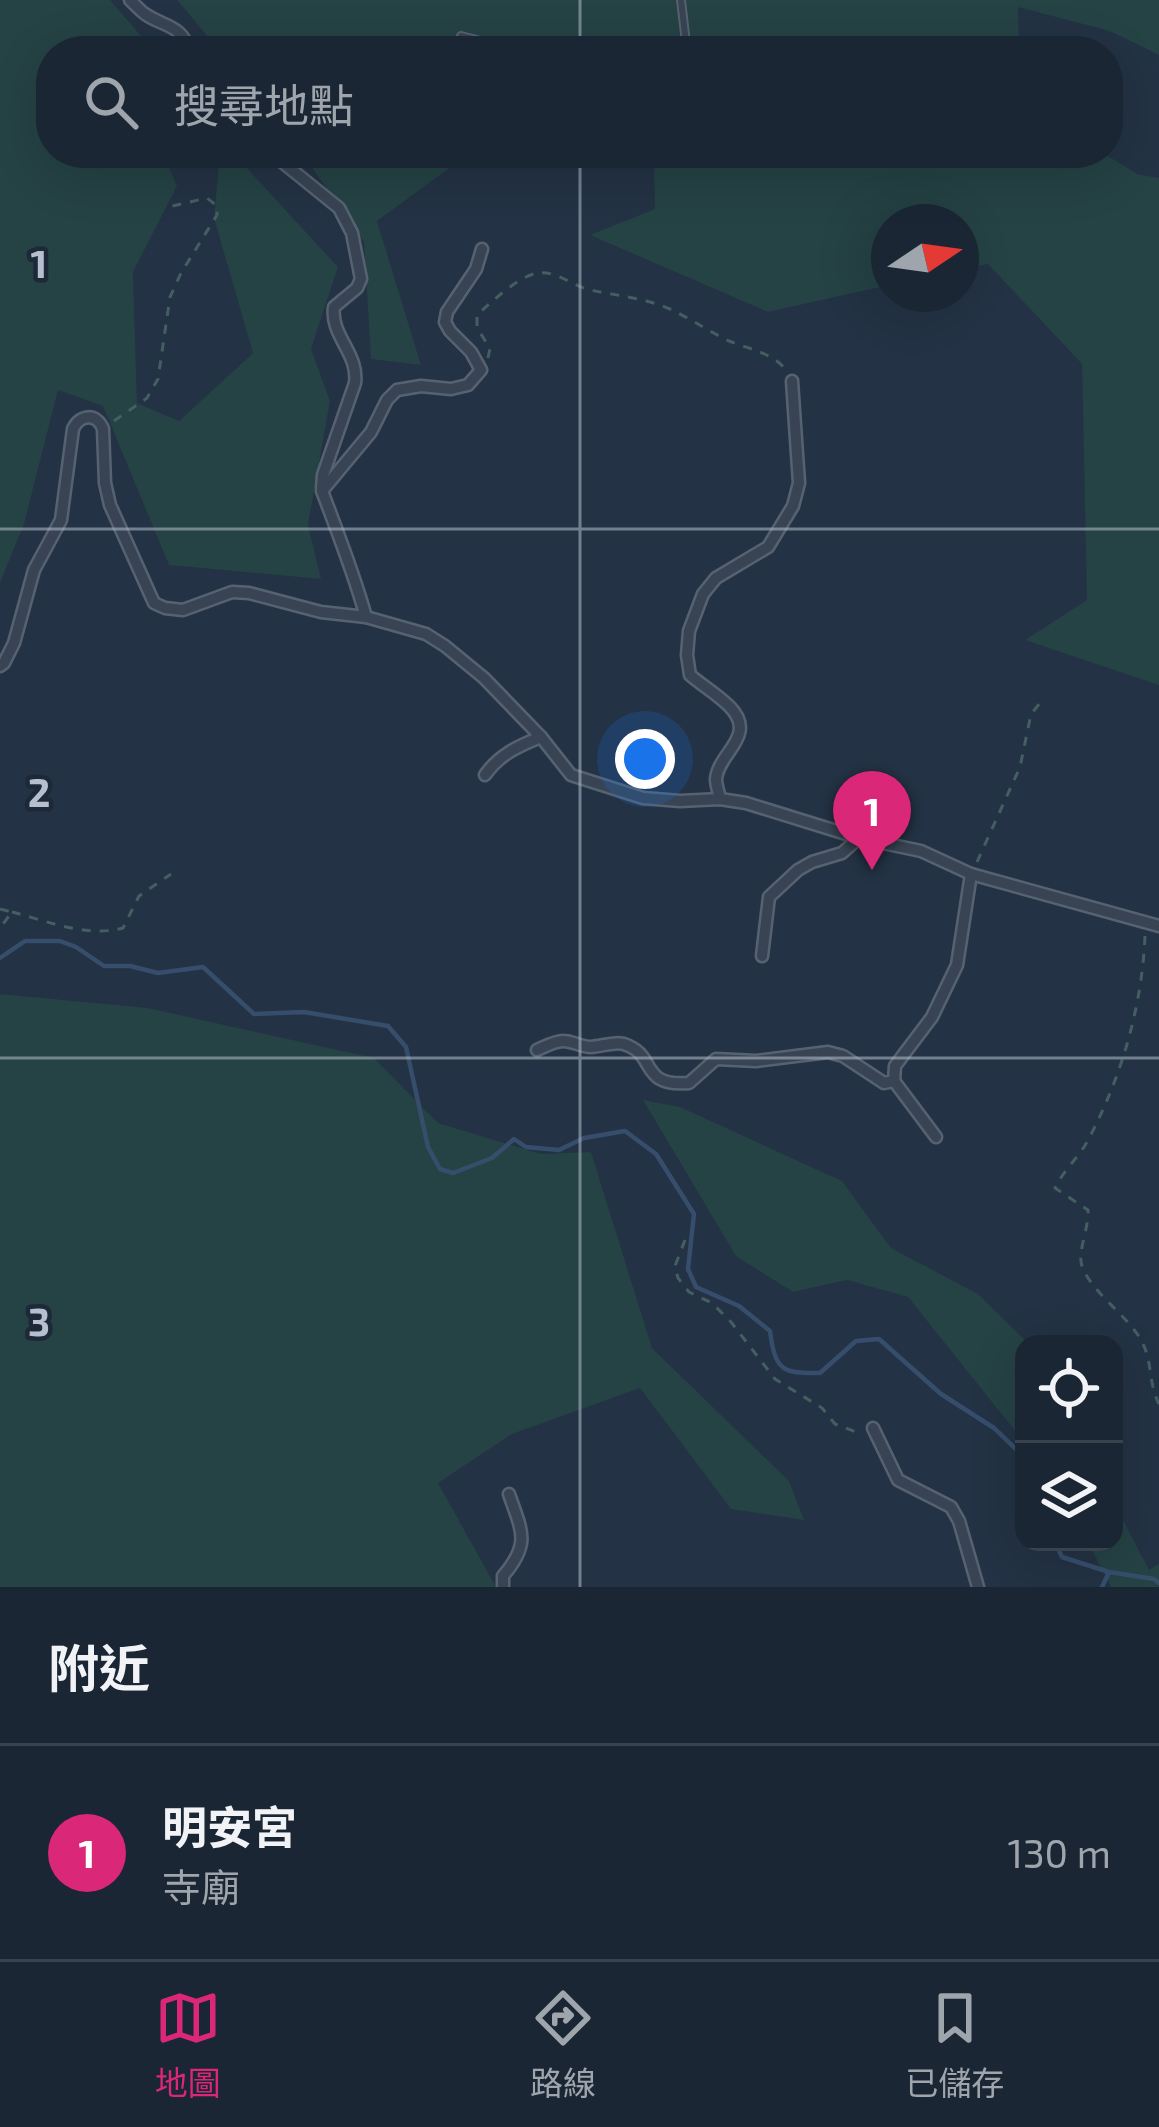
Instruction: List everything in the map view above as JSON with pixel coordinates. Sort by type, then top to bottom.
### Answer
[{"type":"street","points":[[130,0],[182,36]]},
{"type":"street","points":[[290,168],[339,208],[352,233],[361,271],[357,288],[334,308],[335,328],[357,369],[322,491],[366,617]]},
{"type":"street","points":[[322,491],[371,432],[387,400],[398,390],[468,385],[481,370],[445,322],[468,285],[482,249]]},
{"type":"street","points":[[720,799],[716,779],[737,743],[739,726],[734,710],[690,675],[689,631],[710,584],[768,547],[797,496],[792,381]]},
{"type":"street","points":[[0,666],[14,643],[34,570],[62,520],[73,429],[83,417],[92,417],[103,429],[104,483],[110,505],[154,603],[183,610],[232,592],[249,593],[426,634],[484,678],[572,775],[643,798],[746,803],[859,838],[921,851],[971,874],[1153,924]]},
{"type":"street","points":[[485,775],[513,748],[541,737]]},
{"type":"street","points":[[762,956],[769,898],[798,870],[842,854],[859,838]]},
{"type":"street","points":[[936,1137],[895,1081],[895,1066],[932,1017],[957,965],[971,874]]},
{"type":"street","points":[[537,1050],[561,1040],[582,1046],[628,1045],[653,1075],[684,1084],[716,1059],[828,1052],[884,1083],[895,1081]]},
{"type":"street","points":[[873,1428],[898,1480],[951,1507],[978,1587]]},
{"type":"street","points":[[503,1587],[503,1576],[523,1543],[508,1494]]},
{"type":"lane","points":[[681,0],[685,36]]},
{"type":"path","points":[[103,429],[147,398],[158,379],[170,297],[218,206],[207,198],[168,207]]},
{"type":"path","points":[[481,370],[490,348],[477,328],[478,315],[538,272],[587,290],[668,308],[783,364],[792,381]]},
{"type":"path","points":[[971,874],[1020,767],[1031,714],[1040,703]]},
{"type":"path","points":[[0,909],[107,932],[123,928],[139,896],[171,874]]},
{"type":"path","points":[[0,928],[12,912]]},
{"type":"path","points":[[1153,924],[1138,1004],[1108,1096],[1085,1145],[1055,1188],[1088,1210],[1079,1255],[1083,1271],[1139,1337],[1151,1361],[1151,1388],[1159,1403]]},
{"type":"path","points":[[685,1240],[675,1266],[678,1278],[689,1292],[712,1304],[731,1322],[775,1378],[822,1408],[844,1430],[861,1434],[873,1428]]},
{"type":"green space","points":[[0,0],[110,0],[141,36],[36,36],[36,168],[169,168],[177,186],[133,272],[137,403],[179,421],[253,353],[214,218],[219,168],[247,168],[338,267],[311,349],[330,401],[308,525],[321,579],[169,565],[103,406],[58,390],[24,524],[0,583]]},
{"type":"green space","points":[[177,0],[1159,0],[1159,55],[1110,31],[1018,7],[1019,36],[207,36]]},
{"type":"green space","points":[[1123,165],[1159,178],[1159,685],[1025,640],[1087,600],[1082,364],[988,264],[979,266],[979,204],[871,204],[871,289],[768,312],[590,235],[655,209],[654,168]]},
{"type":"green space","points":[[312,168],[449,168],[377,221],[421,365],[371,359],[364,242]]},
{"type":"green space","points":[[0,994],[148,1008],[374,1058],[438,1123],[541,1154],[591,1152],[652,1348],[789,1481],[804,1520],[731,1509],[640,1388],[512,1434],[438,1483],[496,1587],[0,1587]]},
{"type":"green space","points":[[643,1100],[680,1107],[842,1181],[891,1248],[978,1294],[1020,1335],[1015,1335],[1015,1431],[908,1297],[847,1280],[793,1292],[736,1256]]},
{"type":"green space","points":[[1123,1520],[1149,1570],[1159,1564],[1159,1587],[1111,1587],[1093,1551],[1123,1551]]},
{"type":"waterway","points":[[0,958],[25,941],[60,941],[104,966],[158,973],[203,967],[254,1014],[304,1012],[388,1026],[406,1047],[428,1147],[440,1169],[453,1173],[492,1158],[514,1139],[526,1147],[559,1150],[584,1138],[625,1131],[656,1154],[694,1214],[688,1269],[696,1287],[739,1306],[770,1331],[783,1367],[820,1373],[856,1341],[879,1339],[941,1394],[994,1428],[1015,1448]]},
{"type":"waterway","points":[[1059,1551],[1062,1557],[1159,1583]]},
{"type":"waterway","points":[[1102,1587],[1109,1572]]},
{"type":"place","name":"明安宮","points":[[872,870]]}]
